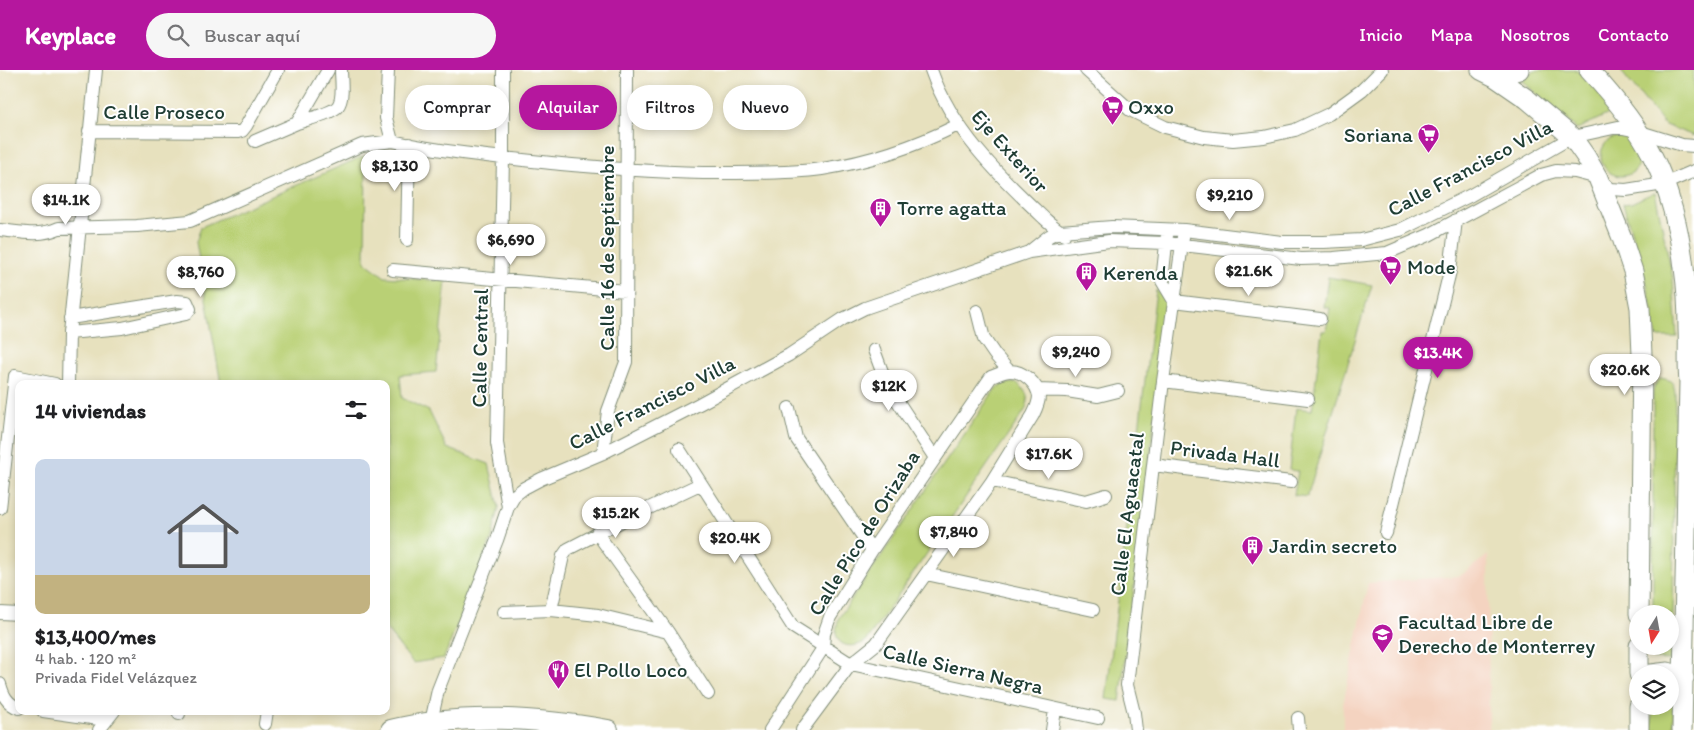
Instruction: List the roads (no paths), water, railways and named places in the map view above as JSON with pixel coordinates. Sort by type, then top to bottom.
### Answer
[{"type":"main road","points":[[1488,73],[1519,70]]},
{"type":"main road","points":[[1588,70],[1604,87],[1637,131],[1652,155],[1664,184],[1677,230],[1684,268],[1688,330],[1685,631],[1682,730]]},
{"type":"main road","points":[[1488,73],[1527,99],[1572,137],[1598,178],[1633,271],[1640,308],[1642,355],[1639,605]]},
{"type":"main road","points":[[1679,638],[1685,631]]},
{"type":"main road","points":[[1679,676],[1684,678]]},
{"type":"main road","points":[[1639,715],[1639,730]]},
{"type":"main road","points":[[391,730],[456,719],[532,720],[608,730]]},
{"type":"street","points":[[68,380],[70,318],[96,70]]},
{"type":"street","name":"Calle Proseco","points":[[89,131],[238,132],[246,126],[278,70]]},
{"type":"street","points":[[297,123],[328,70]]},
{"type":"street","points":[[255,141],[297,123],[332,111],[338,106],[340,100],[341,70]]},
{"type":"street","points":[[388,70],[386,118],[392,140]]},
{"type":"street","name":"Calle Central","points":[[503,70],[498,443],[508,507]]},
{"type":"street","name":"Calle 16 de Septiembre","points":[[602,453],[608,411],[626,362],[628,70]]},
{"type":"street","name":"Eje Exterior","points":[[931,70],[958,126],[996,171],[1045,220],[1060,231],[1076,247]]},
{"type":"street","points":[[1086,70],[1130,110],[1165,127],[1204,137],[1233,140],[1264,137],[1295,130],[1329,114],[1362,90],[1382,70]]},
{"type":"street","points":[[0,230],[39,234],[59,228],[80,226],[137,226],[190,221],[362,145],[392,140],[503,158],[627,170],[707,174],[772,173],[822,169],[871,158],[908,146],[958,126]]},
{"type":"street","name":"Calle Francisco Villa","points":[[1029,252],[1049,236],[1060,231],[1112,227],[1168,228],[1282,242],[1361,240],[1400,230],[1471,195],[1572,137],[1618,128],[1637,131],[1682,145],[1694,146]]},
{"type":"street","points":[[408,240],[409,144]]},
{"type":"street","name":"Calle Francisco Villa","points":[[431,722],[438,690],[497,540],[508,507],[515,496],[524,488],[541,479],[602,453],[781,360],[843,319],[865,308],[1029,252],[1109,241],[1166,243],[1301,259],[1363,256],[1387,252],[1429,235],[1542,175],[1556,171],[1598,178],[1612,189],[1621,190],[1664,184],[1694,171]]},
{"type":"street","points":[[1386,533],[1450,271],[1456,220]]},
{"type":"street","points":[[1168,228],[1162,282],[1174,301],[1320,319]]},
{"type":"street","name":"Calle El Aguacatal","points":[[1136,730],[1127,685],[1163,381],[1184,230]]},
{"type":"street","points":[[1361,240],[1363,256]]},
{"type":"street","points":[[393,270],[626,291]]},
{"type":"street","points":[[69,333],[122,328],[186,314],[190,309],[187,302],[177,301],[70,318]]},
{"type":"street","points":[[802,730],[851,664],[876,644],[992,481],[1038,404],[1039,397],[1032,381],[1025,376],[1010,371],[995,355],[984,339],[977,311]]},
{"type":"street","points":[[874,350],[888,385],[935,458]]},
{"type":"street","name":"Calle Pico de Orizaba","points":[[770,730],[824,648],[824,634],[830,616],[872,550],[991,377],[1010,371]]},
{"type":"street","points":[[0,508],[15,376],[35,380]]},
{"type":"street","points":[[1163,381],[1308,399]]},
{"type":"street","points":[[1037,390],[1066,391],[1098,396],[1118,391]]},
{"type":"street","points":[[789,408],[796,438],[872,550]]},
{"type":"street","name":"Calle Sierra Negra","points":[[679,449],[793,627],[824,648],[851,664],[1098,718]]},
{"type":"street","name":"Privada Hall","points":[[1153,465],[1291,482]]},
{"type":"street","points":[[992,481],[1086,501],[1106,495]]},
{"type":"street","points":[[551,610],[563,556],[568,549],[574,544],[700,484]]},
{"type":"street","points":[[597,533],[668,632],[708,694]]},
{"type":"street","points":[[926,574],[1093,610]]},
{"type":"street","points":[[504,612],[551,610],[598,614],[668,632]]},
{"type":"street","points":[[0,612],[15,614]]},
{"type":"street","points":[[0,684],[9,703],[15,706]]},
{"type":"street","points":[[1052,730],[1055,710]]},
{"type":"street","points":[[71,715],[106,720]]},
{"type":"place","name":"Oxxo","points":[[1112,126]]},
{"type":"place","name":"Soriana","points":[[1429,154]]},
{"type":"place","name":"Torre agatta","points":[[881,227]]},
{"type":"place","name":"Mode","points":[[1391,286]]},
{"type":"place","name":"Kerenda","points":[[1087,292]]},
{"type":"place","name":"Jardin secreto","points":[[1253,565]]},
{"type":"place","name":"Facultad Libre de Derecho de Monterrey","points":[[1382,653]]},
{"type":"place","name":"El Pollo Loco","points":[[558,689]]}]
